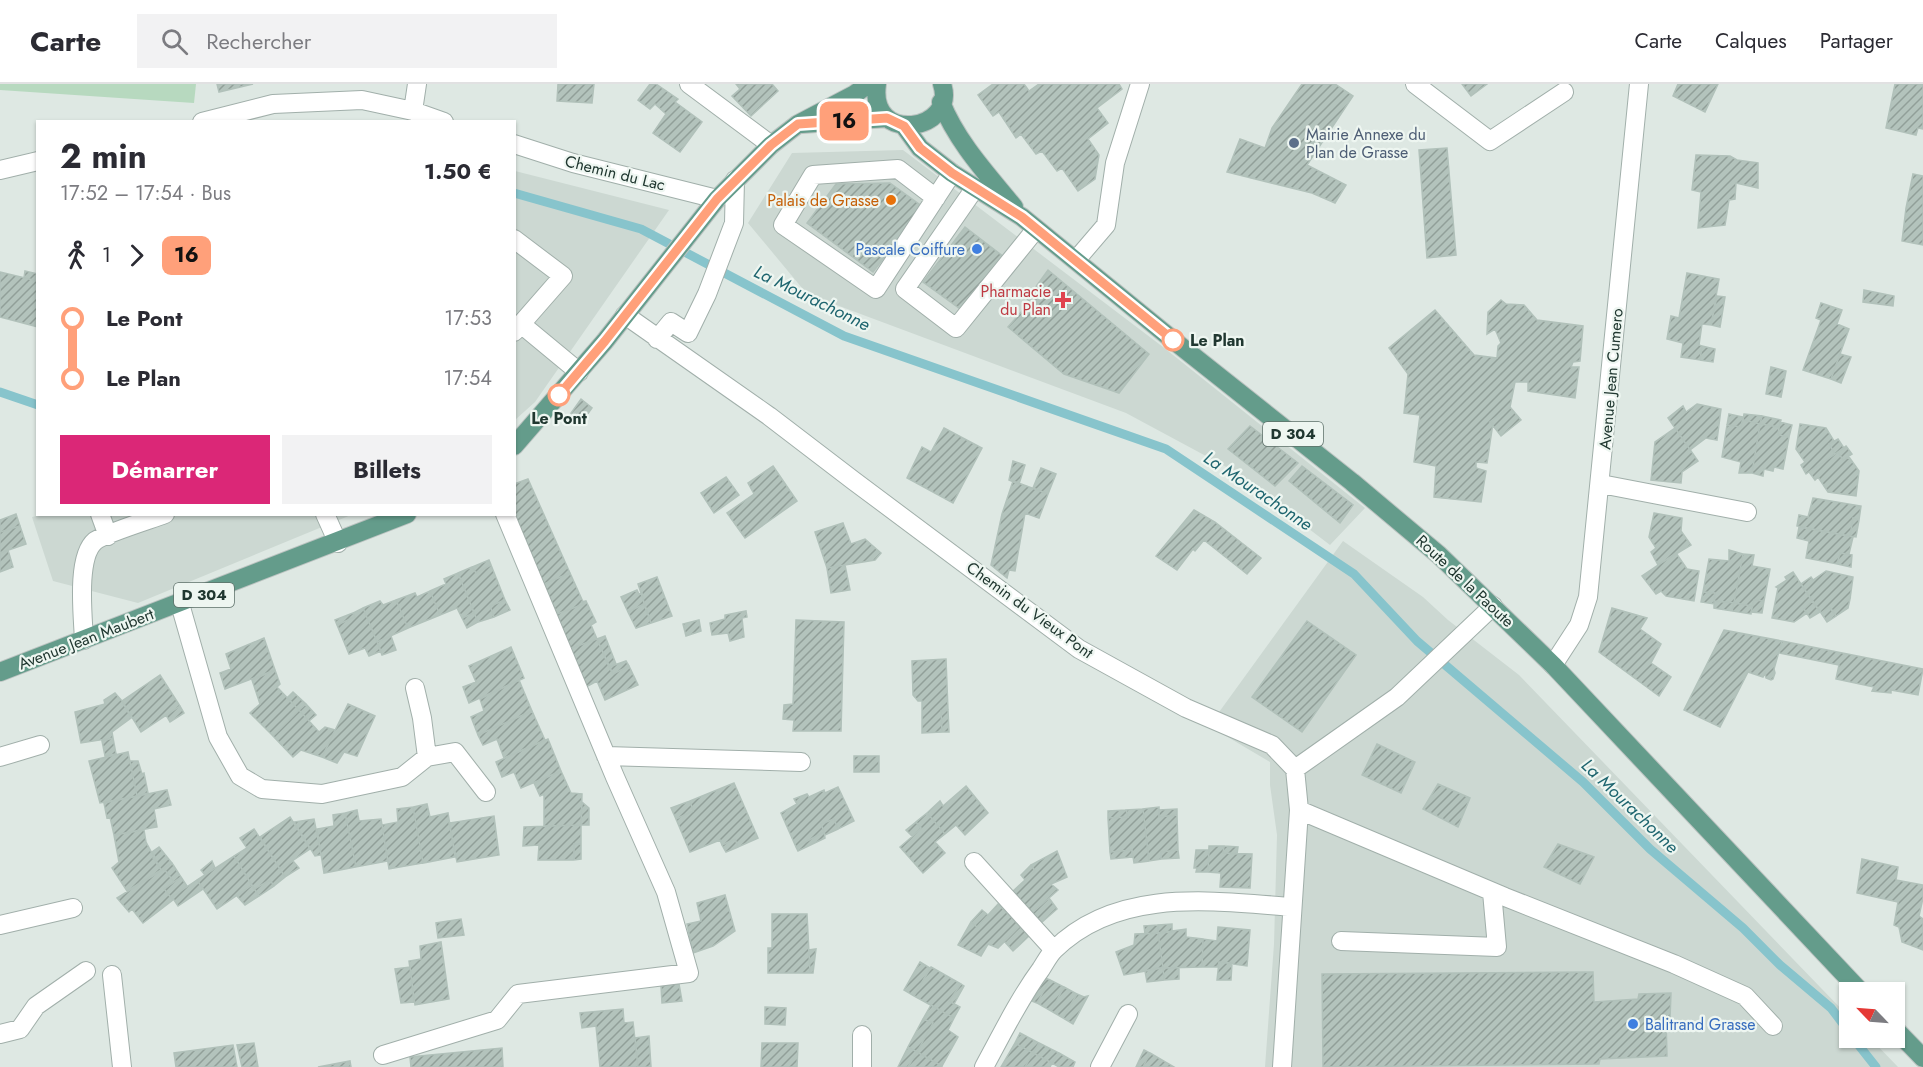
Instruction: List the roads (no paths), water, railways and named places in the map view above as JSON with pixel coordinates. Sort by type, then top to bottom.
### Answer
[{"type":"main road","points":[[516,444],[579,372],[700,219],[735,180],[771,145],[798,124],[855,94],[868,84]]},
{"type":"main road","points":[[877,84],[877,103],[887,118]]},
{"type":"main road","points":[[798,124],[887,118],[904,126],[914,126],[931,118],[938,111],[942,93]]},
{"type":"main road","name":"Route de la Paoute","points":[[942,93],[950,123],[984,171],[1029,223]]},
{"type":"main road","name":"Route de la Paoute","points":[[904,126],[920,148],[952,173],[1029,223],[1352,482],[1439,555],[1552,664],[1852,982]]},
{"type":"main road","name":"Avenue Jean Maubert","points":[[0,672],[338,543],[402,516]]},
{"type":"main road","points":[[1905,1039],[1923,1058]]},
{"type":"street","points":[[413,111],[417,84]]},
{"type":"street","points":[[689,84],[771,145]]},
{"type":"street","points":[[1076,261],[1106,225],[1114,163],[1140,84]]},
{"type":"street","points":[[1415,84],[1490,141],[1564,92]]},
{"type":"street","name":"Avenue Jean Cumero","points":[[1552,664],[1579,625],[1588,597],[1639,84]]},
{"type":"street","points":[[210,120],[273,104],[363,100],[413,111],[438,120]]},
{"type":"street","name":"Chemin du Lac","points":[[516,145],[573,163],[717,199]]},
{"type":"street","points":[[0,170],[36,161]]},
{"type":"street","points":[[936,198],[898,169],[813,175],[783,225],[876,289],[936,198],[952,173]]},
{"type":"street","points":[[657,339],[670,322],[688,333],[707,294],[735,223],[735,180]]},
{"type":"street","points":[[975,188],[905,289],[956,328],[1029,223]]},
{"type":"street","points":[[516,241],[563,276],[518,328],[579,372]]},
{"type":"street","name":"Chemin du Vieux Pont","points":[[625,315],[769,416],[1079,649],[1186,708],[1272,745],[1295,769]]},
{"type":"street","points":[[1601,484],[1747,512]]},
{"type":"street","points":[[101,516],[108,536]]},
{"type":"street","points":[[84,640],[82,592],[85,556],[95,541],[160,516]]},
{"type":"street","points":[[326,516],[338,543]]},
{"type":"street","points":[[383,1055],[497,1020],[518,994],[689,973],[666,892],[606,756],[506,516]]},
{"type":"street","points":[[180,604],[218,737],[240,776],[262,789],[322,794],[402,777],[427,757],[455,752],[486,792]]},
{"type":"street","points":[[1282,1067],[1299,810],[1295,769],[1397,697],[1463,637],[1493,606]]},
{"type":"street","points":[[415,688],[427,757]]},
{"type":"street","points":[[0,757],[40,745]]},
{"type":"street","points":[[606,756],[801,762]]},
{"type":"street","points":[[1299,810],[1492,892],[1674,964],[1745,996],[1773,1026]]},
{"type":"street","points":[[974,862],[1054,951]]},
{"type":"street","points":[[1341,941],[1497,947],[1492,892]]},
{"type":"street","points":[[984,1067],[1030,984],[1054,951],[1090,922],[1131,907],[1168,902],[1220,902],[1292,907]]},
{"type":"street","points":[[0,925],[73,908]]},
{"type":"street","points":[[0,1034],[20,1029],[36,1006],[86,971]]},
{"type":"street","points":[[112,975],[122,1067]]},
{"type":"street","points":[[1100,1067],[1128,1014]]},
{"type":"street","points":[[862,1035],[862,1067]]},
{"type":"waterway","name":"La Mourachonne","points":[[516,194],[641,229],[844,336],[1166,449],[1354,574],[1417,641],[1583,782],[1650,849],[1743,928],[1780,965],[1831,1008],[1839,1019]]},
{"type":"waterway","name":"La Mourachonne","points":[[0,392],[36,404]]},
{"type":"waterway","name":"La Mourachonne","points":[[1861,1048],[1876,1067]]},
{"type":"place","name":"Mairie Annexe du Plan de Grasse","points":[[1294,143]]},
{"type":"place","name":"Palais de Grasse","points":[[891,200]]},
{"type":"place","name":"Pascale Coiffure","points":[[977,249]]},
{"type":"place","name":"Pharmacie du Plan","points":[[1063,300]]},
{"type":"place","name":"Le Plan","points":[[1173,340]]},
{"type":"place","name":"Le Pont","points":[[559,395]]},
{"type":"place","name":"Balitrand Grasse","points":[[1633,1024]]}]
